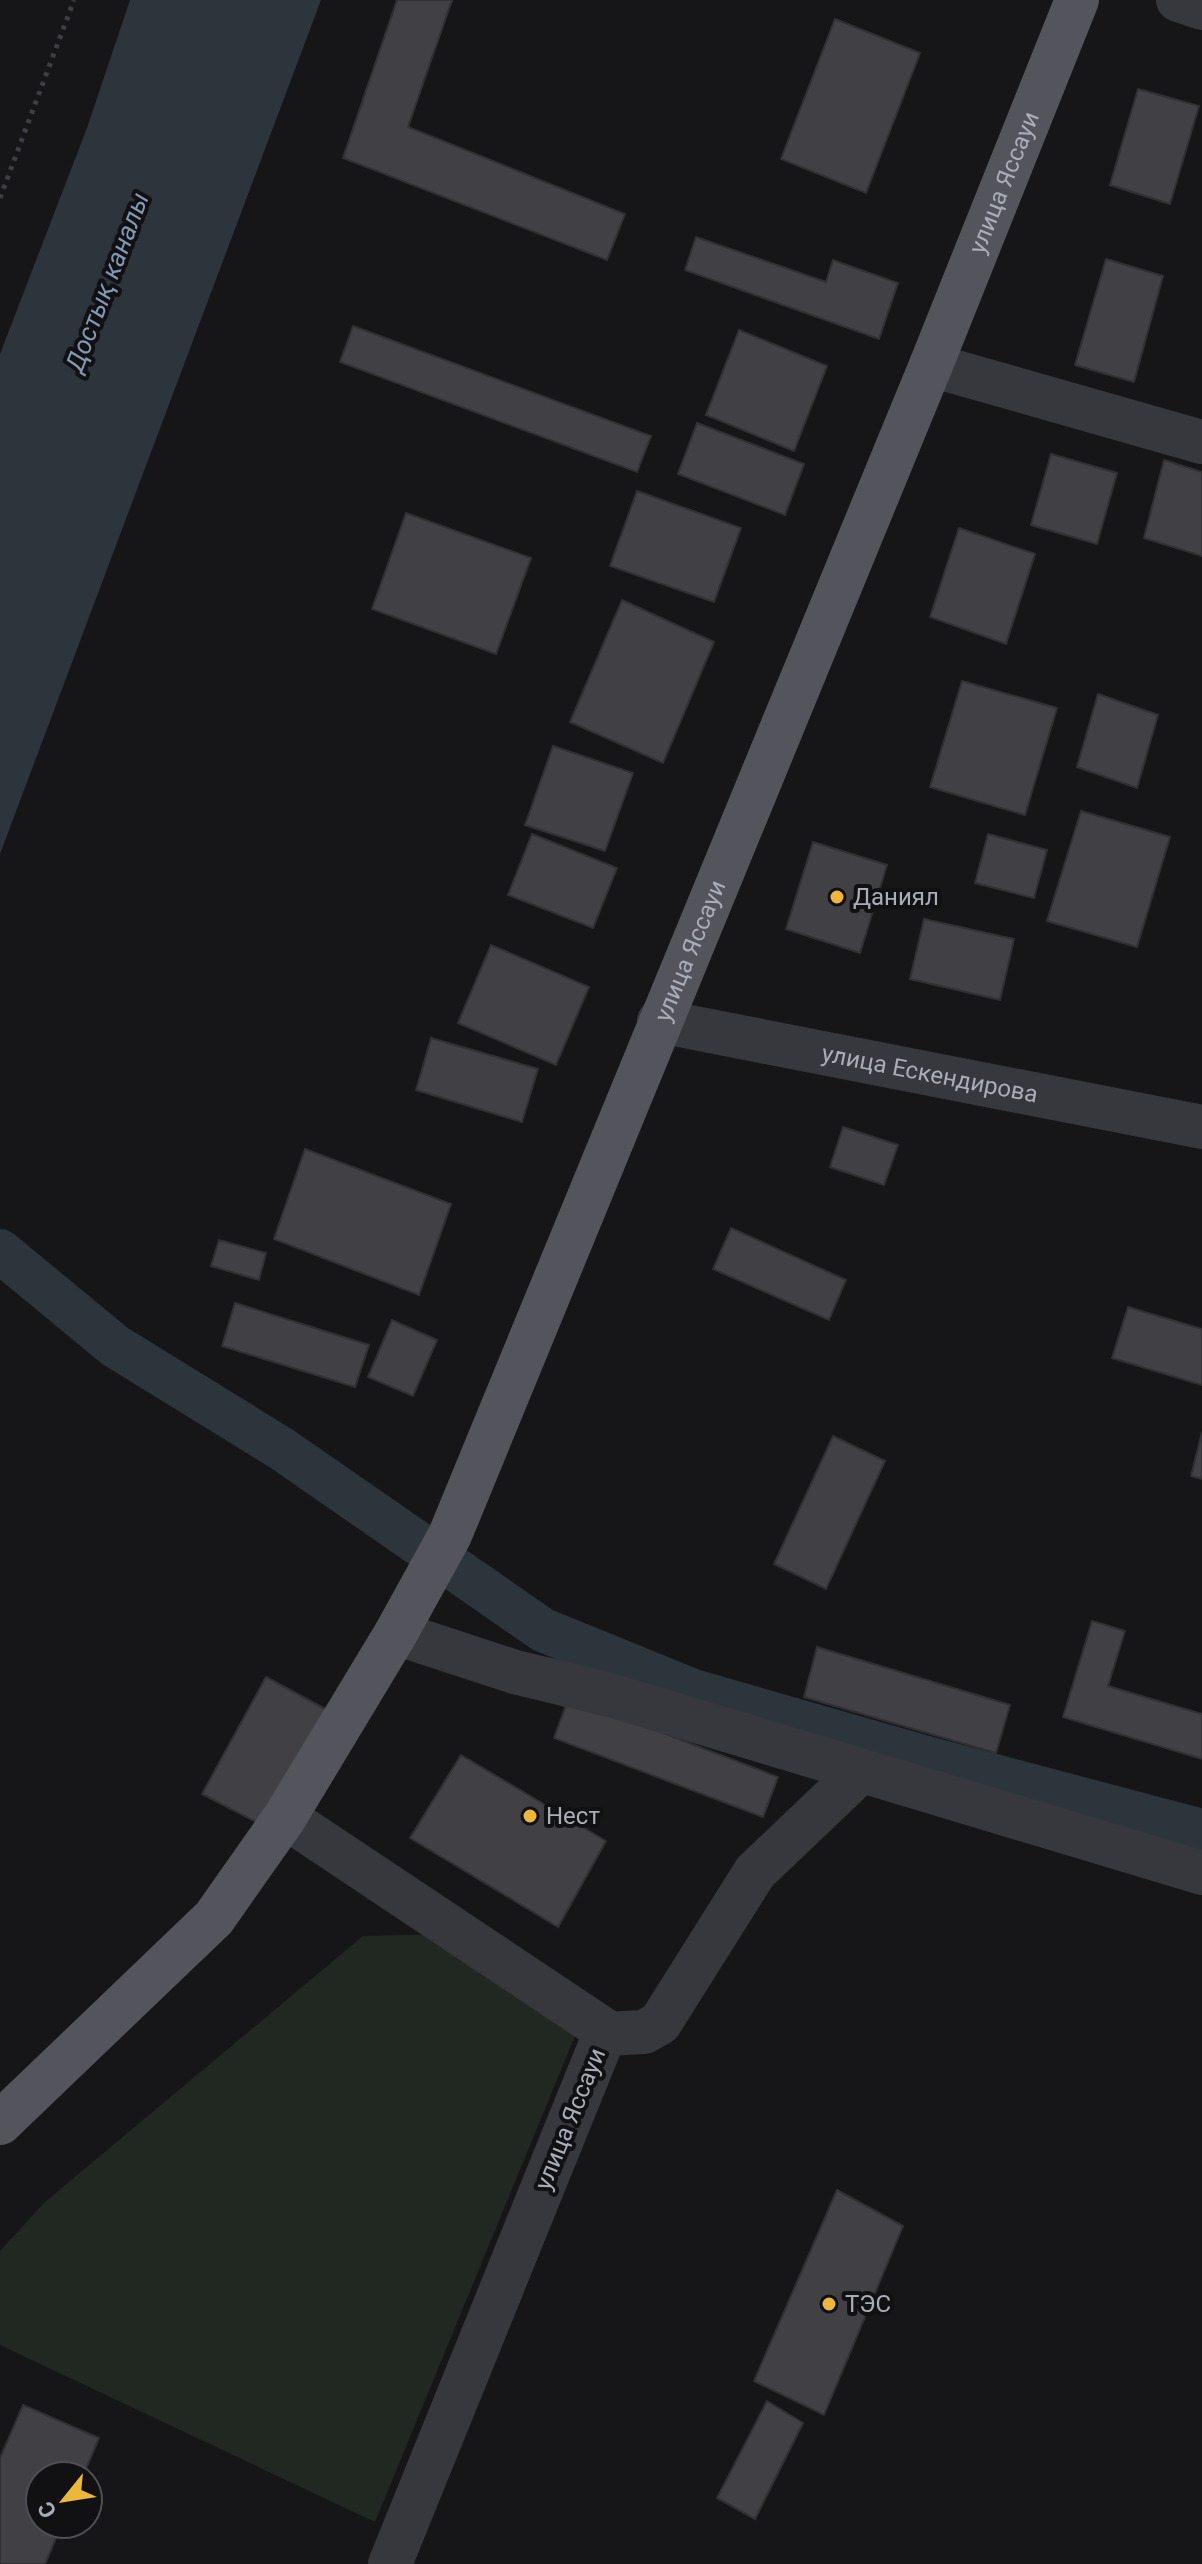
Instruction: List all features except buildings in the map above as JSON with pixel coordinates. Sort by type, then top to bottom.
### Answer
[{"type":"main road","name":"улица Яссауи","points":[[396,1633],[450,1535],[931,365],[1077,0]]},
{"type":"main road","points":[[0,2123],[214,1918],[285,1817],[396,1633]]},
{"type":"street","points":[[1178,0],[1202,8]]},
{"type":"street","points":[[931,365],[1202,442]]},
{"type":"street","name":"улица Ескендирова","points":[[659,1021],[1202,1127]]},
{"type":"street","points":[[396,1633],[515,1672],[610,1695],[1202,1873]]},
{"type":"street","points":[[605,2034],[644,2032],[660,2023],[755,1872],[861,1771]]},
{"type":"street","name":"улица Яссауи","points":[[285,1817],[606,2031],[390,2564]]},
{"type":"path","points":[[0,198],[74,0]]},
{"type":"shaded area","points":[[448,1934],[577,2031],[375,2522],[0,2345],[0,2251],[45,2202],[363,1936]]},
{"type":"water","name":"Достық каналы","points":[[130,0],[321,0],[0,854],[0,354],[87,128]]},
{"type":"waterway","points":[[0,1251],[115,1346],[282,1449],[543,1630],[693,1691],[930,1759],[1202,1831]]},
{"type":"place","name":"Даниял","points":[[837,897]]},
{"type":"place","name":"Нест","points":[[530,1816]]},
{"type":"place","name":"ТЭС","points":[[829,2304]]}]
